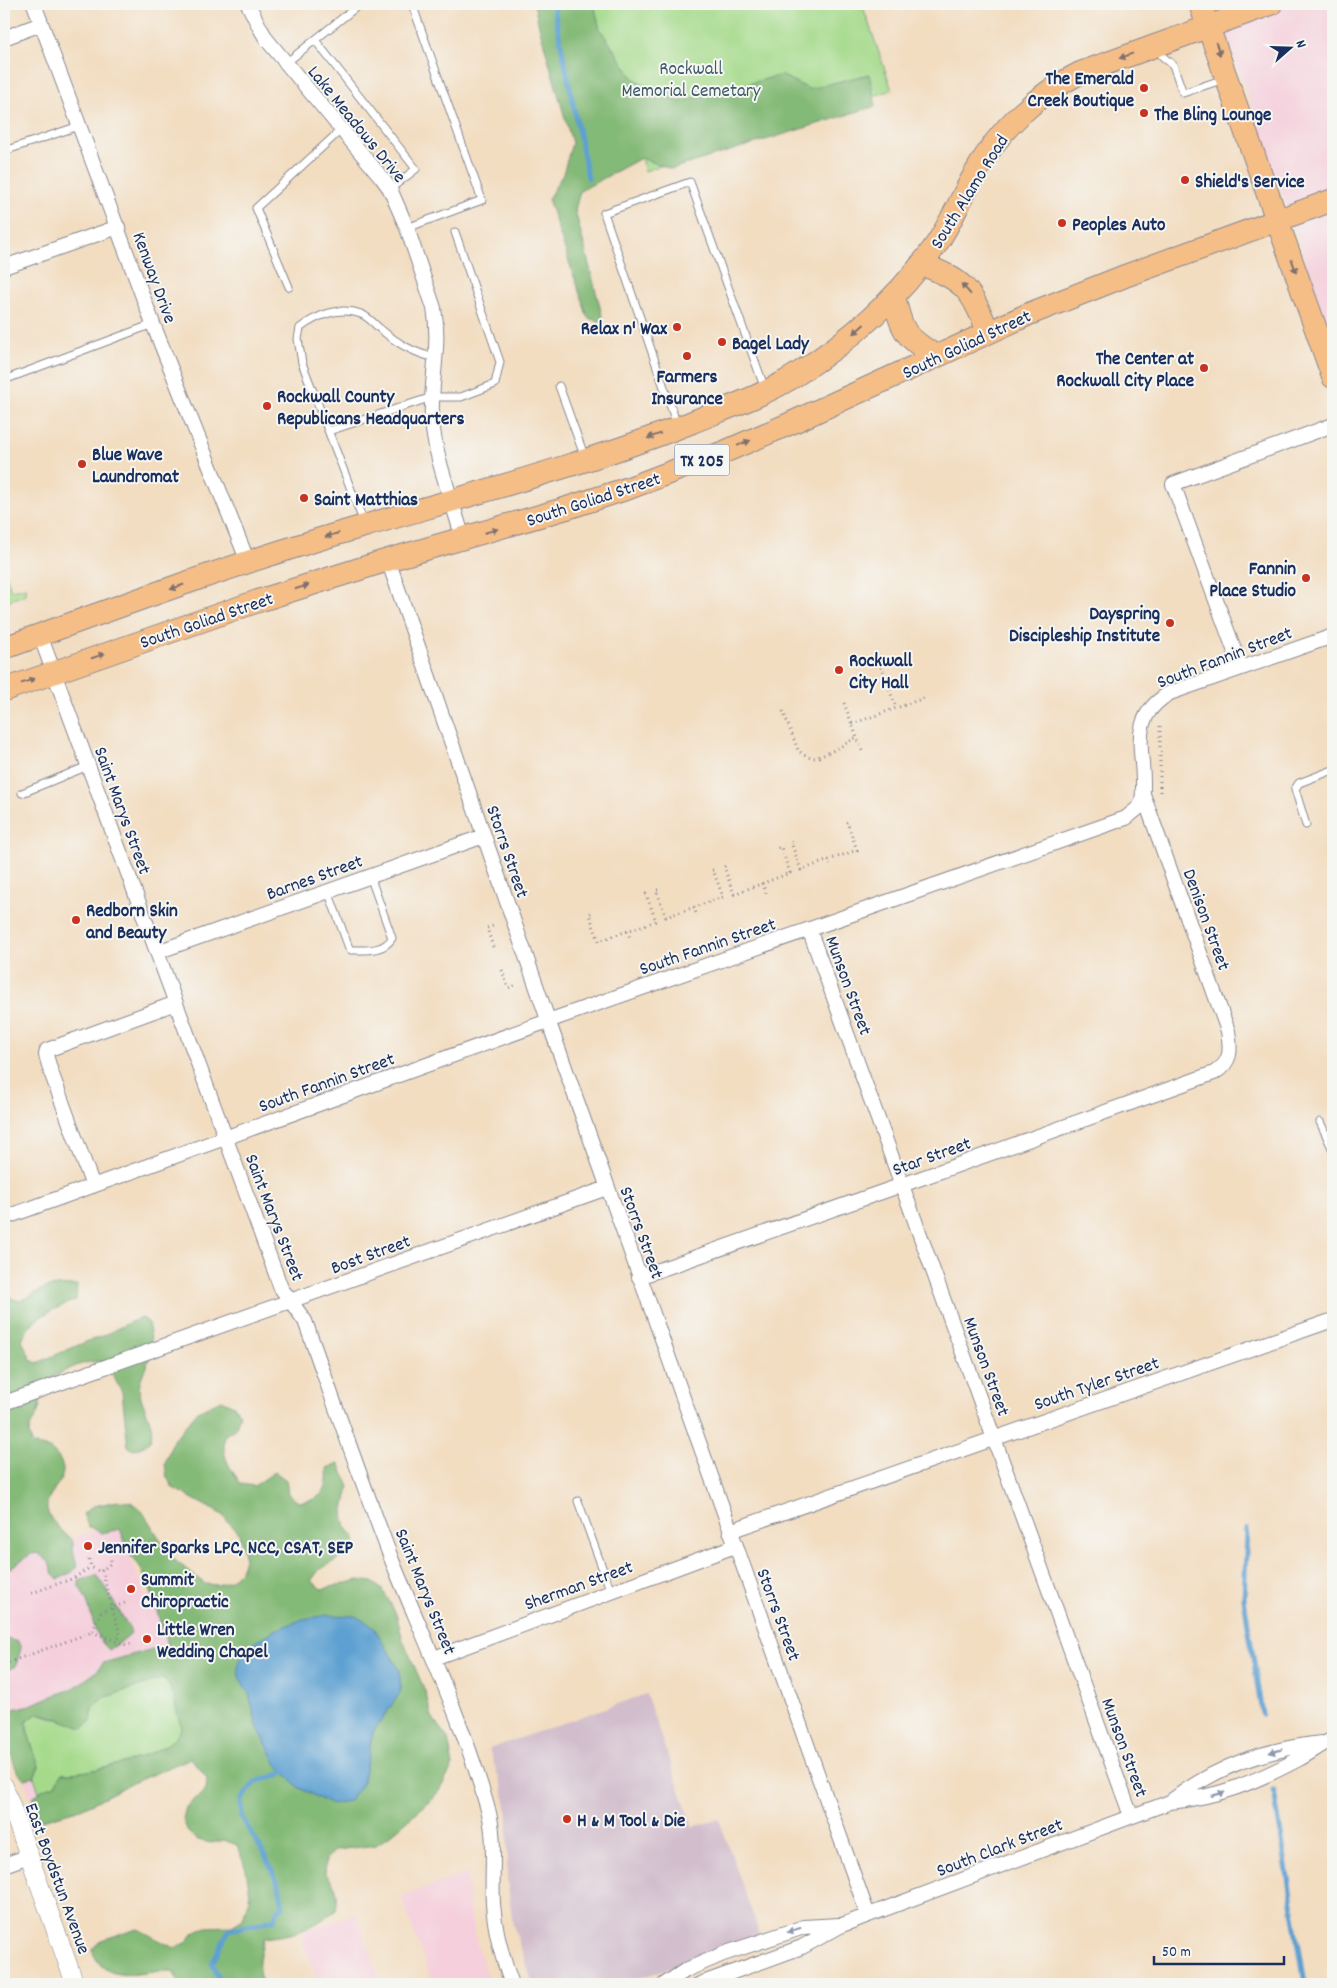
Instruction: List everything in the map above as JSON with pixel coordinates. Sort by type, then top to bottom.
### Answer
[{"type":"main road","points":[[1200,4],[1228,77],[1333,377]]},
{"type":"main road","name":"South Alamo Road","points":[[894,296],[933,249],[988,151],[1026,108],[1064,81],[1080,73],[1271,4]]},
{"type":"main road","name":"South Goliad Street","points":[[4,690],[224,612],[388,560],[597,499],[691,464],[833,405],[988,332],[1125,276],[1333,200]]},
{"type":"main road","points":[[921,264],[950,276],[963,284],[974,299],[988,332]]},
{"type":"main road","points":[[894,296],[899,320],[905,333],[936,356]]},
{"type":"main road","name":"South Goliad Street","points":[[4,648],[248,562],[365,525],[516,483],[678,427],[766,391],[796,376],[836,349],[894,296]]},
{"type":"street","name":"Kenway Drive","points":[[34,4],[153,324],[248,562]]},
{"type":"street","name":"Lake Meadows Drive","points":[[248,4],[260,28],[286,63],[390,189],[406,228],[434,308],[438,333],[432,397],[434,431],[439,457],[463,539]]},
{"type":"street","points":[[4,38],[41,24]]},
{"type":"street","points":[[4,267],[118,227]]},
{"type":"street","points":[[1241,668],[1173,484],[1333,425]]},
{"type":"street","name":"Storrs Street","points":[[388,560],[607,1188],[868,1916]]},
{"type":"street","name":"Saint Marys Street","points":[[40,635],[52,672],[281,1288],[305,1321],[394,1562],[434,1658],[488,1808],[493,1849],[493,1903],[497,1937],[512,1984]]},
{"type":"street","name":"South Fannin Street","points":[[4,1218],[548,1021],[1126,818],[1137,809],[1142,801],[1140,733],[1142,723],[1159,700],[1170,693],[1333,636]]},
{"type":"street","name":"Denison Street","points":[[1143,794],[1228,1031],[1229,1058]]},
{"type":"street","name":"Barnes Street","points":[[157,952],[484,836]]},
{"type":"street","name":"Munson Street","points":[[809,929],[1131,1816]]},
{"type":"street","points":[[93,1186],[51,1072],[46,1055],[47,1050],[176,1003]]},
{"type":"street","name":"Star Street","points":[[640,1277],[902,1186],[1214,1073],[1223,1068],[1229,1058]]},
{"type":"street","name":"Bost Street","points":[[4,1403],[607,1188]]},
{"type":"street","name":"South Tyler Street","points":[[730,1531],[1333,1320]]},
{"type":"street","name":"Sherman Street","points":[[434,1658],[735,1546]]},
{"type":"street","name":"South Clark Street","points":[[1170,1802],[1194,1783],[1237,1762],[1295,1746],[1329,1741]]},
{"type":"street","name":"South Clark Street","points":[[700,1984],[802,1947],[842,1925],[1131,1816],[1170,1802],[1199,1799],[1230,1791],[1260,1779],[1300,1759],[1329,1741]]},
{"type":"street","name":"East Boydstun Avenue","points":[[4,1786],[75,1984]]},
{"type":"street","points":[[4,1865],[29,1856]]},
{"type":"street","name":"South Clark Street","points":[[665,1984],[686,1970],[756,1942],[804,1927],[842,1925]]},
{"type":"lane","points":[[286,63],[360,4]]},
{"type":"lane","points":[[406,228],[482,200],[412,4]]},
{"type":"lane","points":[[315,40],[416,169],[390,189]]},
{"type":"lane","points":[[1158,45],[1162,56],[1173,65],[1183,93],[1228,77]]},
{"type":"lane","points":[[4,151],[79,126]]},
{"type":"lane","points":[[288,287],[256,208],[342,129]]},
{"type":"lane","points":[[678,427],[604,213],[690,182],[766,391]]},
{"type":"lane","points":[[329,432],[432,397],[461,398],[495,384],[500,362],[455,232]]},
{"type":"lane","points":[[365,525],[301,355],[298,339],[300,328],[308,321],[322,314],[342,310],[362,314],[402,346],[420,355],[436,358]]},
{"type":"lane","points":[[4,380],[153,324]]},
{"type":"lane","points":[[559,386],[586,460]]},
{"type":"lane","points":[[22,793],[88,766]]},
{"type":"lane","points":[[1306,825],[1295,789],[1299,784],[1333,770]]},
{"type":"lane","points":[[328,891],[349,948],[351,950],[381,947],[388,944],[392,938],[370,876]]},
{"type":"lane","points":[[1320,1122],[1333,1150]]},
{"type":"lane","points":[[578,1501],[611,1592]]},
{"type":"path","points":[[857,664],[864,661],[882,668],[896,707]]},
{"type":"path","points":[[852,722],[924,698]]},
{"type":"path","points":[[844,703],[862,751]]},
{"type":"path","points":[[783,711],[795,742],[802,754],[811,758],[818,757],[857,737]]},
{"type":"path","points":[[1159,793],[1161,787],[1160,724]]},
{"type":"path","points":[[792,842],[801,870],[857,850],[847,822],[844,824]]},
{"type":"path","points":[[725,866],[734,894],[790,873],[781,846],[777,848]]},
{"type":"path","points":[[828,860],[830,865]]},
{"type":"path","points":[[658,890],[656,890],[666,917],[723,897],[713,870],[710,871]]},
{"type":"path","points":[[762,883],[766,894]]},
{"type":"path","points":[[591,914],[589,914],[599,941],[656,921],[646,894],[643,895]]},
{"type":"path","points":[[694,907],[698,916]]},
{"type":"path","points":[[493,947],[487,928],[496,925]]},
{"type":"path","points":[[628,931],[631,940]]},
{"type":"path","points":[[502,970],[508,988],[517,985]]},
{"type":"path","points":[[89,1559],[92,1567],[98,1571],[111,1563],[111,1558]]},
{"type":"path","points":[[32,1593],[70,1580],[92,1567]]},
{"type":"path","points":[[102,1570],[120,1634],[117,1642]]},
{"type":"path","points":[[91,1632],[101,1612],[125,1603]]},
{"type":"path","points":[[4,1664],[91,1632],[126,1645],[133,1643]]},
{"type":"shaded area","points":[[1294,4],[1333,4],[1333,348],[1293,224],[1224,29]]},
{"type":"shaded area","points":[[118,1522],[145,1596],[174,1586],[229,1737],[34,1807],[4,1725],[4,1563]]},
{"type":"shaded area","points":[[646,1694],[693,1827],[719,1819],[760,1935],[624,1984],[533,1984],[513,1925],[507,1879],[508,1816],[502,1787],[489,1749]]},
{"type":"shaded area","points":[[467,1873],[469,1905],[476,1941],[490,1984],[433,1984],[401,1897]]},
{"type":"shaded area","points":[[356,1913],[382,1984],[319,1984],[300,1933]]},
{"type":"green space","points":[[534,4],[594,4],[600,29],[634,79],[679,102],[781,75],[809,89],[869,74],[876,106],[671,169],[641,158],[580,191],[575,210],[604,323],[588,318],[548,199],[563,174],[572,143]]},
{"type":"green space","name":"Rockwall Memorial Cemetary","points":[[589,4],[862,4],[892,90],[645,171]]},
{"type":"green space","points":[[4,569],[11,590],[25,587],[26,593],[4,602],[5,593]]},
{"type":"green space","points":[[77,1285],[76,1300],[37,1319],[26,1332],[22,1340],[31,1360],[37,1363],[143,1318],[148,1322],[151,1347],[150,1356],[139,1388],[150,1421],[151,1437],[147,1444],[142,1447],[133,1450],[128,1446],[122,1392],[106,1363],[99,1361],[82,1364],[42,1384],[39,1409],[30,1427],[29,1434],[33,1445],[49,1449],[62,1464],[61,1478],[47,1502],[47,1509],[54,1523],[73,1542],[76,1568],[58,1579],[53,1574],[49,1562],[38,1553],[31,1554],[4,1572],[4,1286],[8,1295],[13,1299],[19,1300],[49,1287]]},
{"type":"green space","points":[[221,1400],[234,1406],[240,1414],[236,1428],[225,1435],[224,1449],[227,1461],[241,1484],[254,1486],[275,1472],[286,1480],[288,1494],[298,1502],[313,1500],[325,1489],[327,1468],[339,1463],[349,1487],[343,1514],[346,1527],[355,1538],[353,1551],[319,1570],[311,1581],[322,1589],[359,1580],[372,1582],[383,1590],[396,1614],[403,1640],[425,1691],[432,1717],[448,1739],[453,1766],[439,1791],[430,1801],[388,1837],[376,1845],[336,1850],[326,1859],[325,1873],[335,1886],[337,1894],[336,1910],[303,1930],[264,1938],[259,1967],[263,1984],[181,1984],[172,1971],[136,1974],[115,1973],[106,1969],[98,1962],[92,1950],[101,1940],[138,1929],[174,1948],[186,1943],[194,1933],[206,1927],[232,1926],[243,1919],[250,1894],[246,1869],[237,1845],[224,1840],[211,1843],[198,1840],[188,1832],[183,1819],[186,1807],[206,1790],[207,1778],[191,1758],[130,1784],[81,1809],[42,1820],[34,1810],[33,1797],[44,1789],[56,1785],[62,1773],[105,1768],[139,1758],[167,1744],[176,1737],[182,1727],[172,1691],[163,1678],[103,1698],[93,1707],[91,1721],[82,1728],[38,1713],[26,1722],[39,1766],[34,1777],[24,1779],[17,1771],[4,1736],[4,1711],[27,1706],[74,1688],[96,1672],[103,1663],[167,1645],[150,1588],[139,1565],[130,1555],[120,1529],[102,1533],[88,1526],[83,1514],[93,1506],[118,1501],[131,1502],[142,1511],[172,1558],[205,1584],[218,1585],[231,1580],[241,1570],[245,1559],[239,1533],[221,1514],[173,1488],[167,1477],[165,1464],[173,1440],[198,1411]],"holes":[[[373,1626],[400,1671],[400,1693],[373,1732],[362,1784],[257,1726],[249,1693]]]},
{"type":"green space","points":[[97,1575],[131,1633],[109,1650],[98,1635],[84,1594],[79,1587],[79,1581]]},
{"type":"green space","points":[[4,1638],[18,1642],[21,1648],[16,1666],[4,1671]]},
{"type":"green space","points":[[163,1678],[172,1691],[182,1727],[176,1737],[167,1744],[139,1758],[105,1768],[62,1773],[56,1785],[39,1792],[34,1777],[39,1766],[26,1722],[38,1713],[57,1719],[91,1721],[92,1707],[103,1698]]},
{"type":"water","points":[[328,1615],[355,1616],[373,1626],[400,1671],[400,1693],[373,1732],[362,1784],[349,1801],[330,1804],[299,1788],[277,1765],[257,1726],[249,1693],[239,1677],[238,1663],[251,1645],[273,1631],[303,1619]]},
{"type":"waterway","points":[[553,4],[588,178]]},
{"type":"waterway","points":[[1247,1529],[1244,1599],[1262,1714]]},
{"type":"waterway","points":[[221,1984],[212,1963],[229,1930],[274,1920],[277,1910],[283,1907],[279,1886],[266,1857],[242,1818],[241,1800],[255,1782],[281,1774],[287,1766]]},
{"type":"waterway","points":[[1274,1791],[1305,1984]]},
{"type":"place","name":"The Emerald Creek Boutique","points":[[1144,88]]},
{"type":"place","name":"The Bling Lounge","points":[[1144,113]]},
{"type":"place","name":"Shield's Service","points":[[1185,180]]},
{"type":"place","name":"Peoples Auto","points":[[1062,223]]},
{"type":"place","name":"Relax n' Wax","points":[[677,327]]},
{"type":"place","name":"Bagel Lady","points":[[722,342]]},
{"type":"place","name":"Farmers Insurance","points":[[687,356]]},
{"type":"place","name":"The Center at Rockwall City Place","points":[[1204,368]]},
{"type":"place","name":"Rockwall County Republicans Headquarters","points":[[267,406]]},
{"type":"place","name":"Blue Wave Laundromat","points":[[82,464]]},
{"type":"place","name":"Saint Matthias","points":[[304,498]]},
{"type":"place","name":"Fannin Place Studio","points":[[1306,578]]},
{"type":"place","name":"Dayspring Discipleship Institute","points":[[1170,623]]},
{"type":"place","name":"Rockwall City Hall","points":[[839,670]]},
{"type":"place","name":"Redborn Skin and Beauty","points":[[76,920]]},
{"type":"place","name":"Jennifer Sparks LPC, NCC, CSAT, SEP","points":[[88,1546]]},
{"type":"place","name":"Summit Chiropractic","points":[[131,1589]]},
{"type":"place","name":"Little Wren Wedding Chapel","points":[[147,1639]]},
{"type":"place","name":"H & M Tool & Die","points":[[567,1819]]}]
